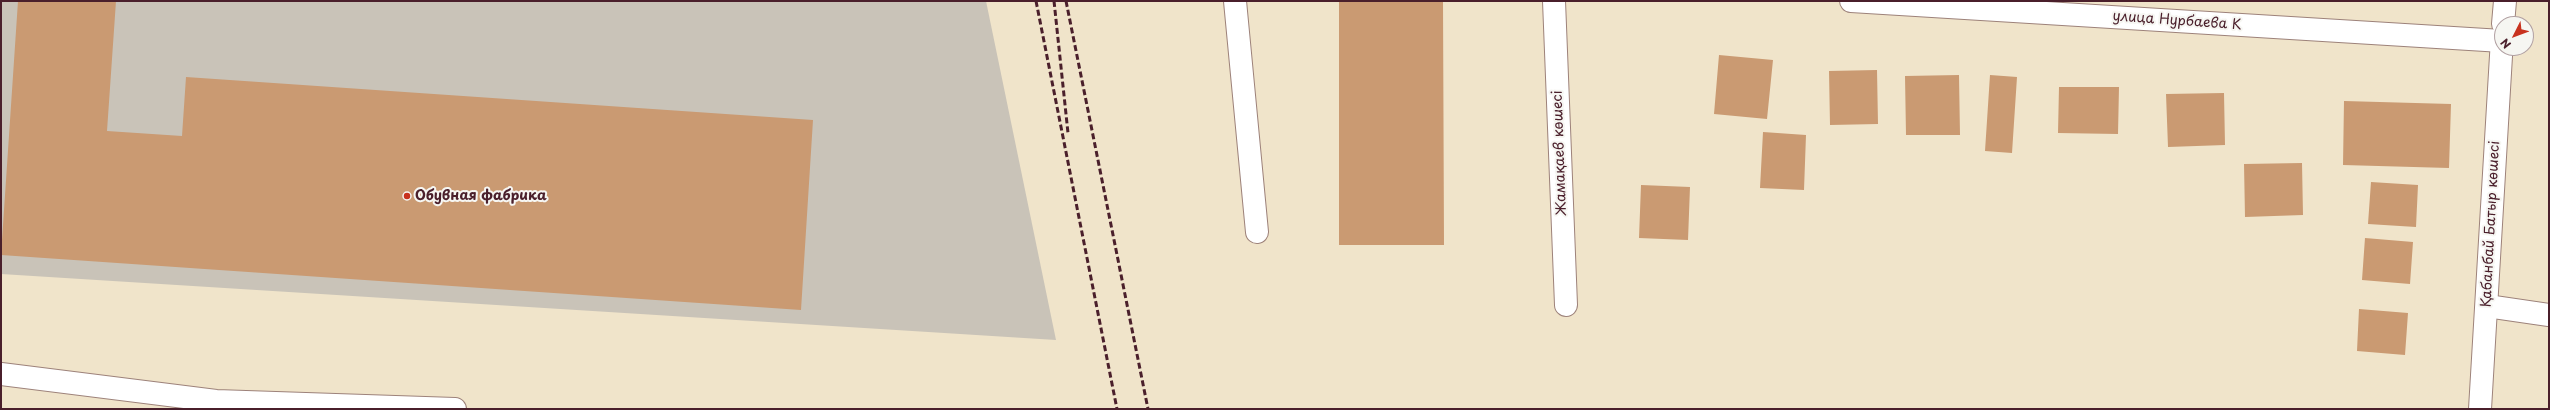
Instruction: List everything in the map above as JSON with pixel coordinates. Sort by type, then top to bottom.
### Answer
[{"type":"main road","points":[[1235,1],[1257,232]]},
{"type":"main road","name":"Жамақаев көшесі","points":[[1554,1],[1566,305]]},
{"type":"main road","name":"улица Нурбаева К","points":[[1852,1],[2494,40]]},
{"type":"main road","points":[[2504,16],[2505,1]]},
{"type":"main road","name":"Қабанбай Батыр көшесі","points":[[2480,409],[2501,56]]},
{"type":"main road","points":[[2486,306],[2549,315]]},
{"type":"main road","points":[[1,374],[216,401],[455,409]]},
{"type":"shaded area","points":[[1,1],[986,1],[1056,340],[1,274]]},
{"type":"building","name":"Обувная фабрика","points":[[18,1],[116,1],[107,131],[182,136],[186,77],[813,120],[801,310],[1,255]]},
{"type":"building","points":[[1339,1],[1443,1],[1444,245],[1339,245]]},
{"type":"building","points":[[1719,55],[1773,60],[1767,119],[1714,114]]},
{"type":"building","points":[[1877,70],[1878,124],[1830,125],[1829,71]]},
{"type":"building","points":[[1959,75],[1960,135],[1906,135],[1905,76]]},
{"type":"building","points":[[1990,75],[2017,77],[2012,153],[1985,151]]},
{"type":"building","points":[[2059,87],[2119,87],[2118,134],[2058,133]]},
{"type":"building","points":[[2224,93],[2225,145],[2168,147],[2166,94]]},
{"type":"building","points":[[2344,101],[2451,104],[2449,168],[2343,165]]},
{"type":"building","points":[[1763,132],[1806,135],[1804,190],[1760,188]]},
{"type":"building","points":[[2302,163],[2303,215],[2245,217],[2244,164]]},
{"type":"building","points":[[2371,182],[2418,185],[2416,227],[2368,224]]},
{"type":"building","points":[[1641,185],[1690,187],[1688,240],[1639,238]]},
{"type":"building","points":[[2365,238],[2413,242],[2410,284],[2362,280]]},
{"type":"building","points":[[2359,309],[2408,313],[2405,355],[2357,351]]},
{"type":"railway","points":[[1036,1],[1117,409]]},
{"type":"railway","points":[[1054,1],[1068,133]]},
{"type":"railway","points":[[1066,1],[1148,409]]},
{"type":"place","name":"Обувная фабрика","points":[[407,196]]}]
